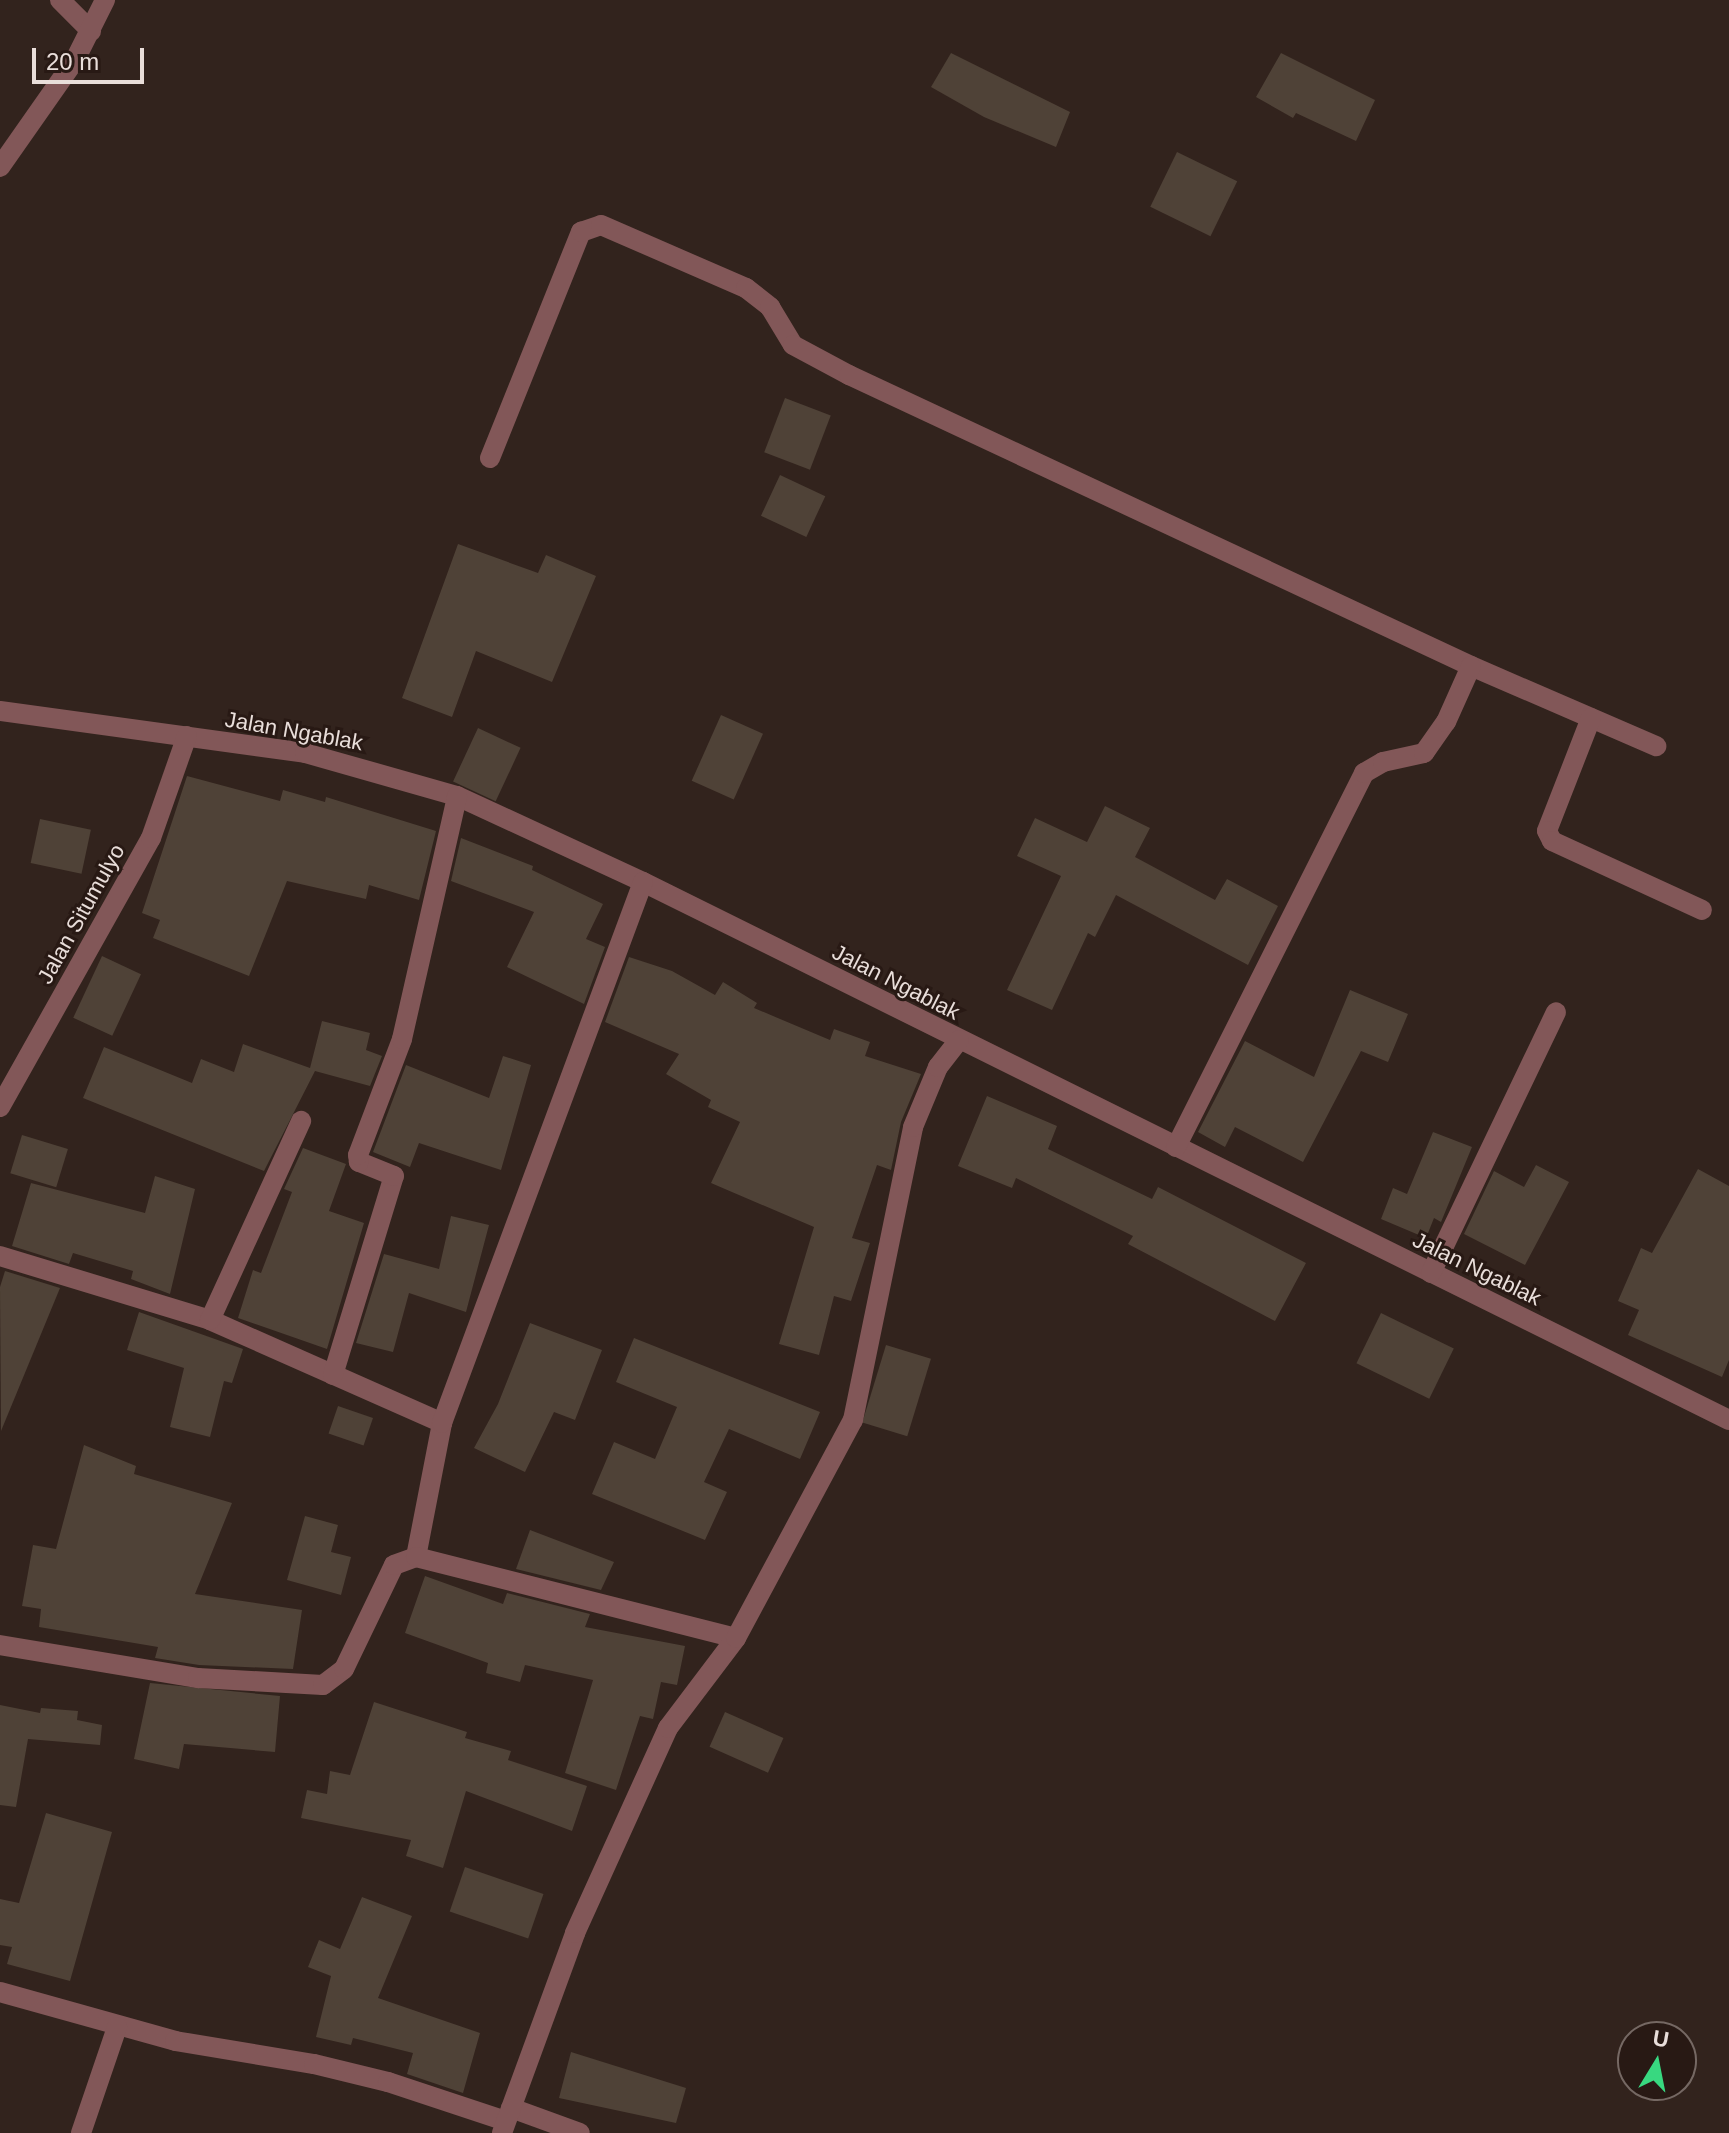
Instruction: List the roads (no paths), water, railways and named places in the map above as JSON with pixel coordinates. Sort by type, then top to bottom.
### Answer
[{"type":"street","points":[[60,0],[91,31]]},
{"type":"street","points":[[0,167],[91,31],[105,0]]},
{"type":"street","points":[[490,458],[581,232],[601,225],[746,288],[770,307],[777,327],[793,345],[849,375],[1471,666],[1656,746]]},
{"type":"street","points":[[1176,1147],[1364,773],[1383,762],[1424,753],[1446,722],[1471,666]]},
{"type":"street","name":"Jalan Ngablak","points":[[0,711],[338,760],[457,796],[643,882],[1729,1420]]},
{"type":"street","points":[[1591,718],[1547,831],[1552,841],[1702,910]]},
{"type":"street","name":"Jalan Situmulyo","points":[[0,1107],[151,838],[187,736]]},
{"type":"street","points":[[333,1375],[394,1177],[359,1162],[358,1155],[402,1039],[457,796]]},
{"type":"street","points":[[416,1557],[442,1423],[643,882]]},
{"type":"street","points":[[1431,1273],[1556,1012]]},
{"type":"street","points":[[506,2121],[575,1933],[661,1741],[736,1638],[853,1420],[913,1127],[938,1067],[959,1040]]},
{"type":"street","points":[[210,1320],[301,1121]]},
{"type":"street","points":[[0,1256],[210,1320],[442,1423]]},
{"type":"street","points":[[0,1645],[198,1678],[323,1685],[344,1669],[394,1565],[416,1557],[736,1638]]},
{"type":"street","points":[[0,1992],[117,2027],[314,2064],[506,2121],[580,2133]]},
{"type":"street","points":[[81,2133],[117,2027]]}]
